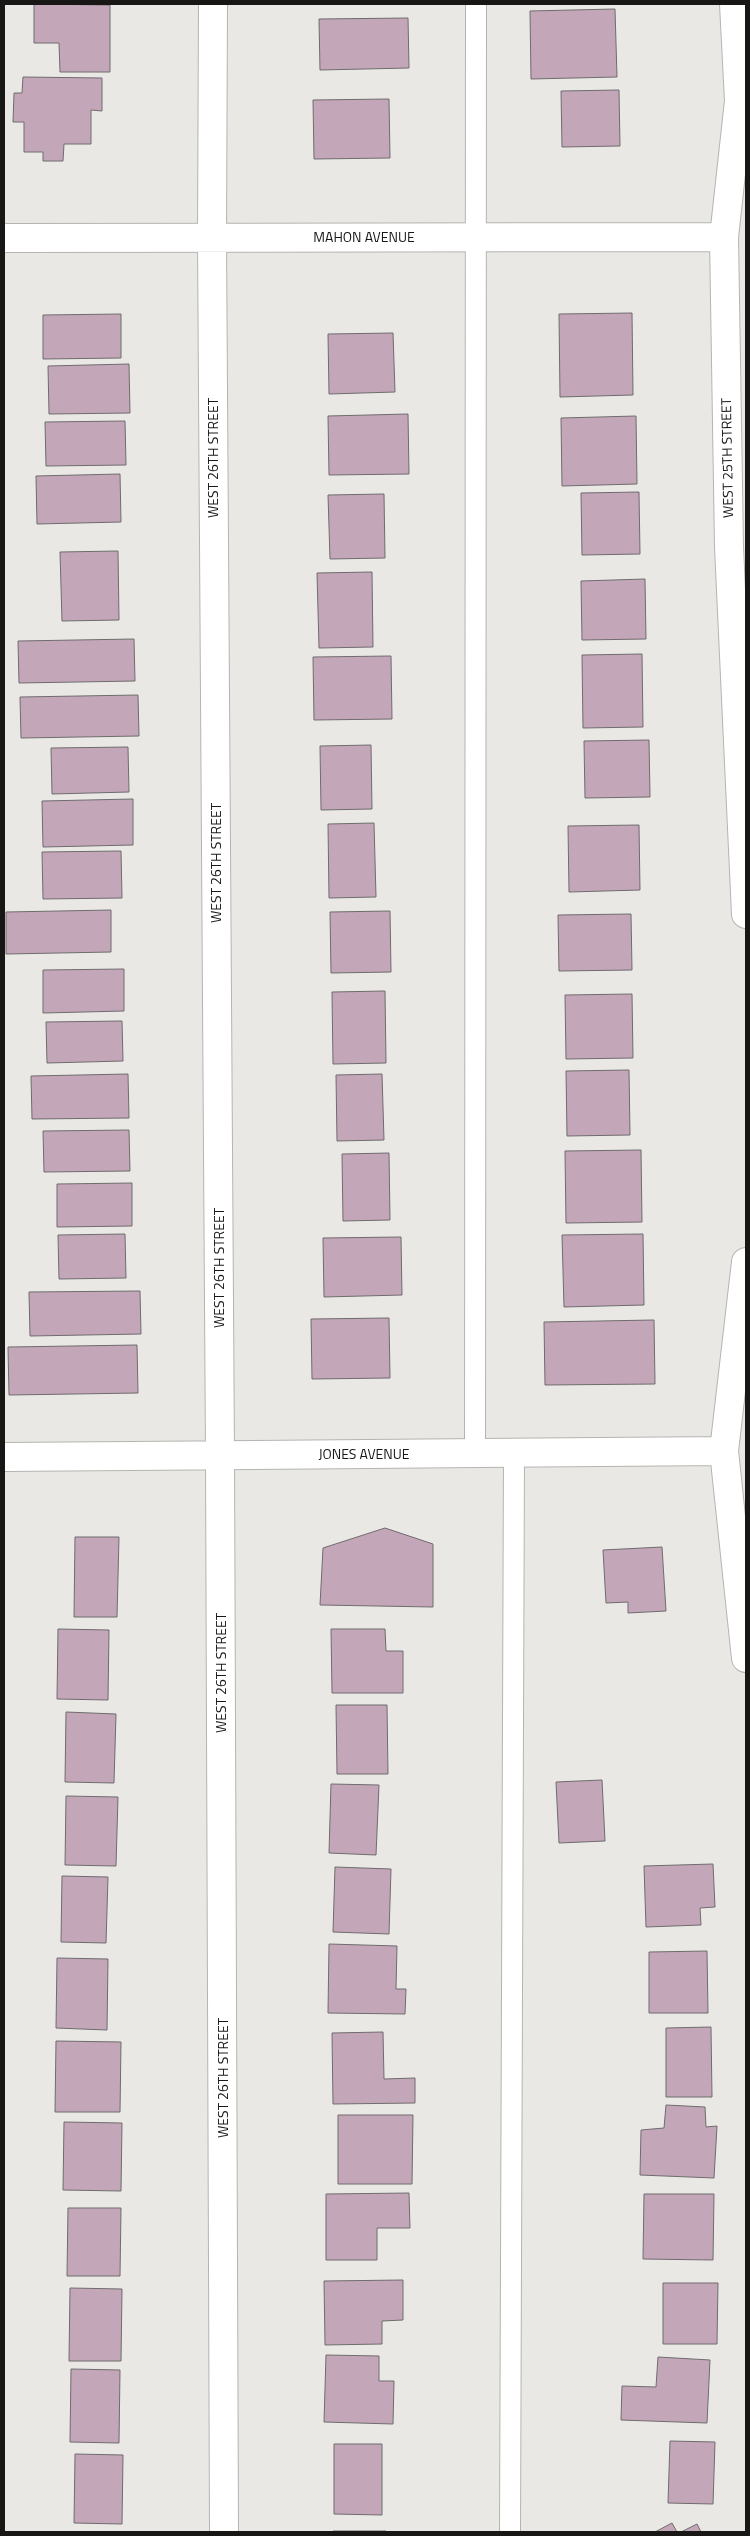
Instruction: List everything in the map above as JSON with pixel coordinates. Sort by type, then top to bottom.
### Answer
[{"type":"street","name":"WEST 26TH STREET","points":[[213,4],[212,238],[220,1456],[224,2532]]},
{"type":"street","name":"WEST 25TH STREET","points":[[734,4],[739,101],[724,237],[729,547],[746,914]]},
{"type":"street","name":"MAHON AVENUE","points":[[4,238],[724,237]]},
{"type":"street","points":[[746,1262],[724,1451],[746,1658]]},
{"type":"street","name":"JONES AVENUE","points":[[4,1457],[724,1451]]},
{"type":"lane","points":[[476,4],[476,1453]]},
{"type":"lane","points":[[510,2532],[514,1453]]},
{"type":"building","points":[[34,4],[110,5],[110,72],[60,72],[59,43],[34,43]]},
{"type":"building","points":[[615,9],[617,77],[531,79],[530,11]]},
{"type":"building","points":[[408,18],[409,68],[320,70],[319,19]]},
{"type":"building","points":[[23,77],[102,78],[102,111],[91,110],[91,144],[64,144],[63,161],[43,161],[43,152],[24,152],[24,122],[13,122],[14,93],[22,93]]},
{"type":"building","points":[[619,90],[620,146],[562,147],[561,91]]},
{"type":"building","points":[[389,99],[390,158],[314,159],[313,100]]},
{"type":"building","points":[[632,313],[633,395],[560,397],[559,314]]},
{"type":"building","points":[[121,314],[121,358],[43,359],[43,315]]},
{"type":"building","points":[[393,333],[395,392],[329,394],[328,334]]},
{"type":"building","points":[[129,364],[130,413],[49,414],[48,366]]},
{"type":"building","points":[[408,414],[409,474],[329,475],[328,416]]},
{"type":"building","points":[[636,416],[637,484],[562,486],[561,418]]},
{"type":"building","points":[[125,421],[126,465],[46,466],[45,422]]},
{"type":"building","points":[[120,474],[121,522],[37,524],[36,476]]},
{"type":"building","points":[[639,492],[640,554],[582,555],[581,493]]},
{"type":"building","points":[[384,494],[385,558],[330,559],[328,495]]},
{"type":"building","points":[[118,551],[119,620],[62,621],[60,552]]},
{"type":"building","points":[[372,572],[373,647],[319,648],[317,573]]},
{"type":"building","points":[[645,579],[646,639],[582,640],[581,581]]},
{"type":"building","points":[[134,639],[135,681],[19,683],[18,641]]},
{"type":"building","points":[[642,654],[643,727],[583,728],[582,655]]},
{"type":"building","points":[[391,656],[392,719],[314,720],[313,657]]},
{"type":"building","points":[[138,695],[139,736],[21,738],[20,697]]},
{"type":"building","points":[[649,740],[650,797],[585,798],[584,741]]},
{"type":"building","points":[[371,745],[372,809],[321,810],[320,746]]},
{"type":"building","points":[[128,747],[129,792],[52,794],[51,748]]},
{"type":"building","points":[[133,799],[133,845],[43,847],[42,801]]},
{"type":"building","points":[[374,823],[376,897],[329,898],[328,824]]},
{"type":"building","points":[[639,825],[640,890],[569,892],[568,826]]},
{"type":"building","points":[[121,851],[122,898],[43,899],[42,852]]},
{"type":"building","points":[[111,910],[111,952],[6,954],[6,912]]},
{"type":"building","points":[[390,911],[391,972],[331,973],[330,912]]},
{"type":"building","points":[[631,914],[632,970],[559,971],[558,915]]},
{"type":"building","points":[[124,969],[124,1011],[43,1013],[43,970]]},
{"type":"building","points":[[385,991],[386,1063],[333,1064],[332,992]]},
{"type":"building","points":[[632,994],[633,1058],[566,1059],[565,995]]},
{"type":"building","points":[[122,1021],[123,1061],[47,1063],[46,1022]]},
{"type":"building","points":[[629,1070],[630,1135],[567,1136],[566,1071]]},
{"type":"building","points":[[128,1074],[129,1118],[32,1119],[31,1076]]},
{"type":"building","points":[[382,1074],[384,1140],[337,1141],[336,1075]]},
{"type":"building","points":[[129,1130],[130,1171],[44,1172],[43,1131]]},
{"type":"building","points":[[641,1150],[642,1222],[566,1223],[565,1151]]},
{"type":"building","points":[[389,1153],[390,1220],[343,1221],[342,1154]]},
{"type":"building","points":[[132,1183],[132,1226],[57,1227],[57,1184]]},
{"type":"building","points":[[125,1234],[126,1278],[59,1279],[58,1235]]},
{"type":"building","points":[[643,1234],[644,1305],[564,1307],[562,1235]]},
{"type":"building","points":[[401,1237],[402,1295],[324,1297],[323,1238]]},
{"type":"building","points":[[140,1291],[141,1334],[30,1336],[29,1292]]},
{"type":"building","points":[[389,1318],[390,1378],[312,1379],[311,1319]]},
{"type":"building","points":[[654,1320],[655,1384],[545,1385],[544,1322]]},
{"type":"building","points":[[137,1345],[138,1393],[9,1395],[8,1347]]},
{"type":"building","points":[[385,1528],[433,1544],[433,1607],[320,1605],[323,1548]]},
{"type":"building","points":[[75,1537],[119,1537],[117,1617],[74,1617]]},
{"type":"building","points":[[662,1547],[666,1611],[628,1613],[628,1602],[606,1603],[603,1550]]},
{"type":"building","points":[[58,1629],[109,1630],[108,1700],[57,1699]]},
{"type":"building","points":[[331,1629],[385,1629],[386,1651],[403,1651],[403,1693],[332,1693]]},
{"type":"building","points":[[336,1705],[387,1705],[388,1774],[337,1774]]},
{"type":"building","points":[[66,1712],[116,1714],[114,1783],[65,1782]]},
{"type":"building","points":[[602,1780],[605,1841],[559,1843],[556,1782]]},
{"type":"building","points":[[331,1784],[379,1785],[376,1855],[329,1853]]},
{"type":"building","points":[[66,1796],[118,1797],[116,1866],[65,1865]]},
{"type":"building","points":[[713,1864],[715,1907],[700,1908],[701,1925],[646,1927],[644,1866]]},
{"type":"building","points":[[335,1867],[391,1869],[389,1934],[333,1932]]},
{"type":"building","points":[[62,1876],[108,1877],[106,1943],[61,1942]]},
{"type":"building","points":[[329,1944],[397,1946],[396,1989],[406,1989],[405,2014],[328,2013]]},
{"type":"building","points":[[707,1951],[708,2013],[649,2013],[649,1952]]},
{"type":"building","points":[[57,1958],[108,1959],[107,2030],[56,2028]]},
{"type":"building","points":[[711,2027],[712,2097],[666,2097],[666,2028]]},
{"type":"building","points":[[383,2032],[384,2079],[415,2078],[415,2103],[333,2104],[332,2033]]},
{"type":"building","points":[[56,2041],[121,2042],[120,2112],[55,2112]]},
{"type":"building","points":[[666,2105],[705,2107],[706,2127],[717,2126],[714,2178],[640,2175],[641,2130],[664,2128]]},
{"type":"building","points":[[338,2115],[413,2115],[412,2184],[338,2184]]},
{"type":"building","points":[[64,2122],[122,2123],[121,2191],[63,2190]]},
{"type":"building","points":[[409,2193],[410,2228],[377,2228],[377,2260],[326,2260],[326,2194]]},
{"type":"building","points":[[644,2194],[714,2194],[713,2260],[643,2259]]},
{"type":"building","points":[[68,2208],[121,2208],[120,2276],[67,2276]]},
{"type":"building","points":[[403,2280],[403,2320],[382,2321],[382,2344],[325,2345],[324,2281]]},
{"type":"building","points":[[663,2283],[718,2283],[717,2344],[663,2344]]},
{"type":"building","points":[[70,2288],[122,2289],[121,2361],[69,2361]]},
{"type":"building","points":[[326,2355],[379,2356],[379,2381],[394,2381],[393,2424],[324,2422]]},
{"type":"building","points":[[658,2357],[710,2360],[707,2423],[621,2420],[622,2386],[656,2387]]},
{"type":"building","points":[[71,2369],[120,2370],[119,2443],[70,2442]]},
{"type":"building","points":[[670,2441],[715,2442],[713,2504],[668,2503]]},
{"type":"building","points":[[334,2444],[382,2444],[382,2515],[334,2514]]},
{"type":"building","points":[[75,2454],[123,2455],[122,2524],[74,2523]]},
{"type":"building","points":[[672,2523],[677,2532],[655,2532]]},
{"type":"building","points":[[697,2524],[701,2532],[681,2532]]},
{"type":"building","points":[[386,2531],[386,2532],[333,2532]]}]
